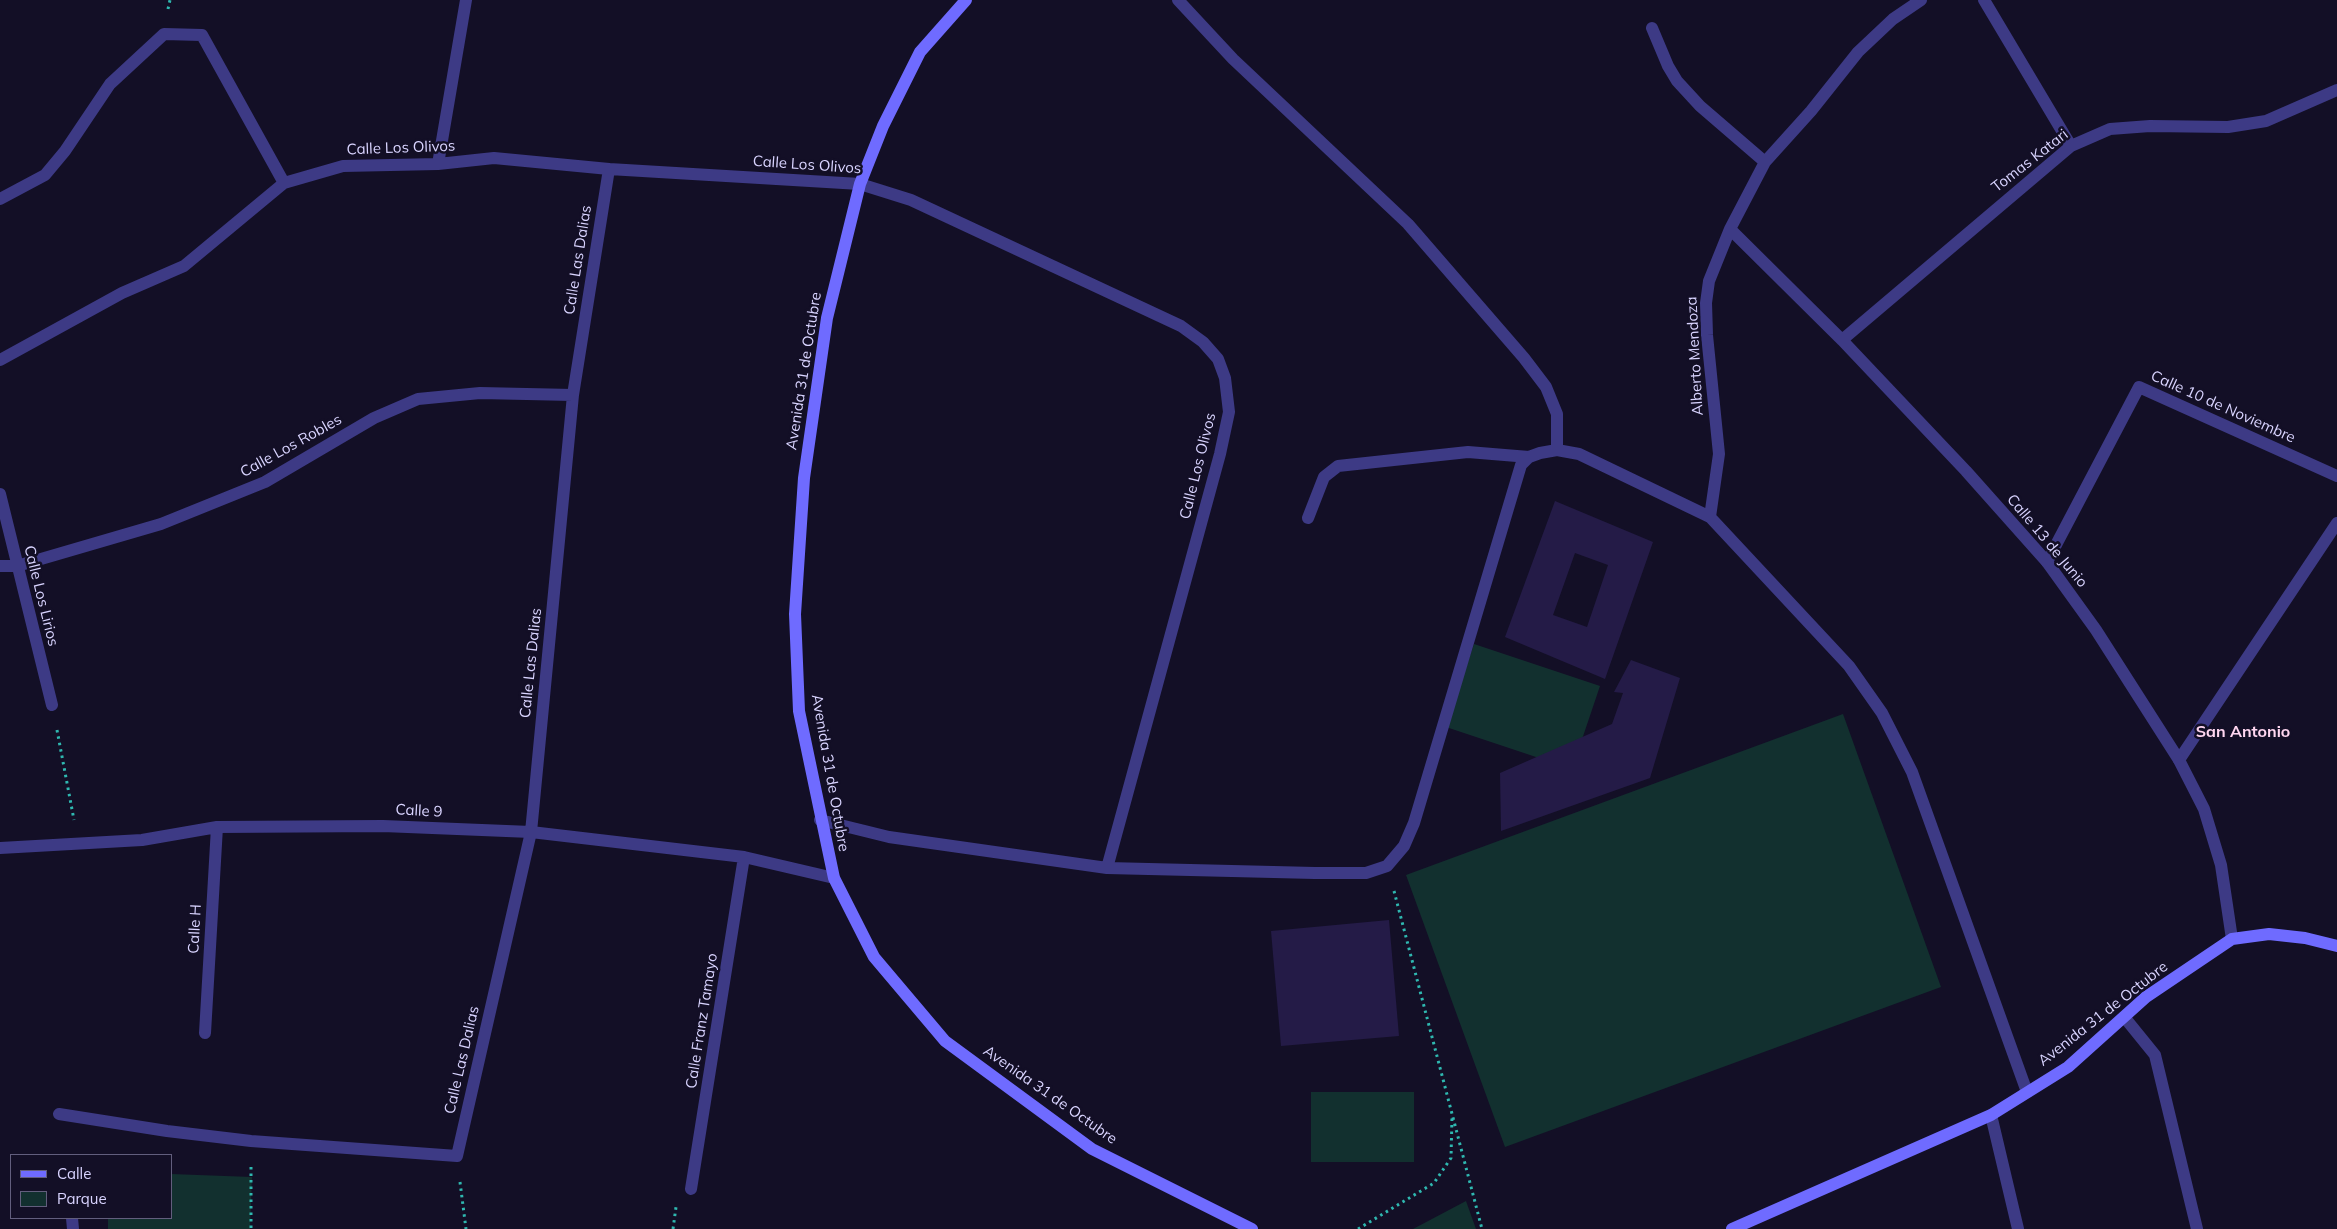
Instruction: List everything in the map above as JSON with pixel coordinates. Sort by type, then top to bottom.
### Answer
[{"type":"main road","name":"Avenida 31 de Octubre","points":[[966,0],[920,52],[883,126],[860,184],[827,318],[804,478],[796,614],[799,711],[820,820],[834,878],[874,957],[945,1040],[1092,1149],[1252,1229]]},
{"type":"main road","name":"Avenida 31 de Octubre","points":[[1732,1229],[1991,1115],[2068,1067],[2126,1018],[2146,997],[2232,939],[2269,934],[2305,938],[2337,946]]},
{"type":"street","points":[[438,164],[466,0]]},
{"type":"street","points":[[1178,0],[1233,59],[1408,224],[1524,358],[1546,388],[1557,414],[1558,450]]},
{"type":"street","name":"Alberto Mendoza","points":[[1710,517],[1719,454],[1706,303],[1709,281],[1730,229],[1765,162],[1858,52],[1893,19],[1921,0]]},
{"type":"street","points":[[1984,0],[2071,146]]},
{"type":"street","points":[[1652,28],[1668,66],[1677,81],[1700,106],[1765,162]]},
{"type":"street","points":[[0,199],[45,175],[65,151],[110,84],[164,34],[202,35],[284,183]]},
{"type":"street","name":"Tomas Katari","points":[[1842,340],[2071,146],[2110,129],[2150,126],[2228,127],[2266,121],[2337,90]]},
{"type":"street","name":"Calle Los Olivos","points":[[0,360],[122,293],[184,266],[284,183],[343,166],[438,164],[494,158],[610,169],[860,184],[911,200],[1181,326],[1204,342],[1218,360],[1225,378],[1229,412],[1220,454],[1107,868]]},
{"type":"street","name":"Calle Las Dalias","points":[[456,1156],[530,832],[573,395],[610,169]]},
{"type":"street","name":"Calle 13 de Junio","points":[[1730,229],[1842,340],[1966,471],[2047,562],[2096,630],[2179,760],[2204,809],[2221,865],[2232,939]]},
{"type":"street","name":"Calle 10 de Noviembre","points":[[2047,562],[2139,387],[2337,476]]},
{"type":"street","name":"Calle Los Robles","points":[[0,566],[17,566],[161,524],[265,482],[374,418],[418,399],[480,393],[573,395]]},
{"type":"street","points":[[1308,518],[1324,477],[1338,466],[1468,452],[1529,457],[1558,450],[1579,454],[1710,517],[1849,666],[1882,712],[1912,772],[2027,1092]]},
{"type":"street","points":[[820,820],[889,837],[1107,868],[1366,873],[1387,866],[1404,846],[1414,823],[1518,474],[1521,465],[1529,457]]},
{"type":"street","name":"Calle Los Lirios","points":[[0,494],[52,705]]},
{"type":"street","points":[[2179,760],[2337,523]]},
{"type":"street","name":"Calle 9","points":[[0,848],[142,840],[217,827],[383,826],[530,832],[744,857],[834,878]]},
{"type":"street","name":"Calle H","points":[[205,1033],[217,827]]},
{"type":"street","name":"Calle Franz Tamayo","points":[[691,1189],[744,857]]},
{"type":"street","points":[[2126,1018],[2155,1055],[2197,1229]]},
{"type":"street","points":[[59,1114],[167,1131],[251,1141],[456,1156]]},
{"type":"street","points":[[1991,1115],[2018,1229]]},
{"type":"path","points":[[52,705],[79,843]]},
{"type":"path","points":[[1387,866],[1482,1229]]},
{"type":"path","points":[[1358,1229],[1434,1183],[1450,1158],[1452,1113]]},
{"type":"path","points":[[251,1141],[251,1229]]},
{"type":"path","points":[[456,1156],[466,1229]]},
{"type":"green space","points":[[1474,644],[1600,686],[1572,769],[1446,727]]},
{"type":"green space","points":[[1843,714],[1941,987],[1505,1147],[1406,875]]},
{"type":"green space","points":[[1311,1092],[1414,1092],[1414,1162],[1311,1162]]},
{"type":"green space","points":[[172,1174],[252,1177],[250,1229],[108,1229],[108,1219],[172,1219]]},
{"type":"green space","points":[[1466,1201],[1476,1229],[1413,1229]]},
{"type":"building","points":[[1555,501],[1653,542],[1605,679],[1505,637]],"holes":[[[1575,553],[1608,565],[1587,627],[1553,615]]]},
{"type":"building","points":[[1631,660],[1680,678],[1650,778],[1501,831],[1500,773],[1612,724],[1623,693],[1614,692]]},
{"type":"building","points":[[1389,920],[1399,1036],[1281,1046],[1271,931]]},
{"type":"district","name":"San Antonio","points":[[2243,732]]}]
